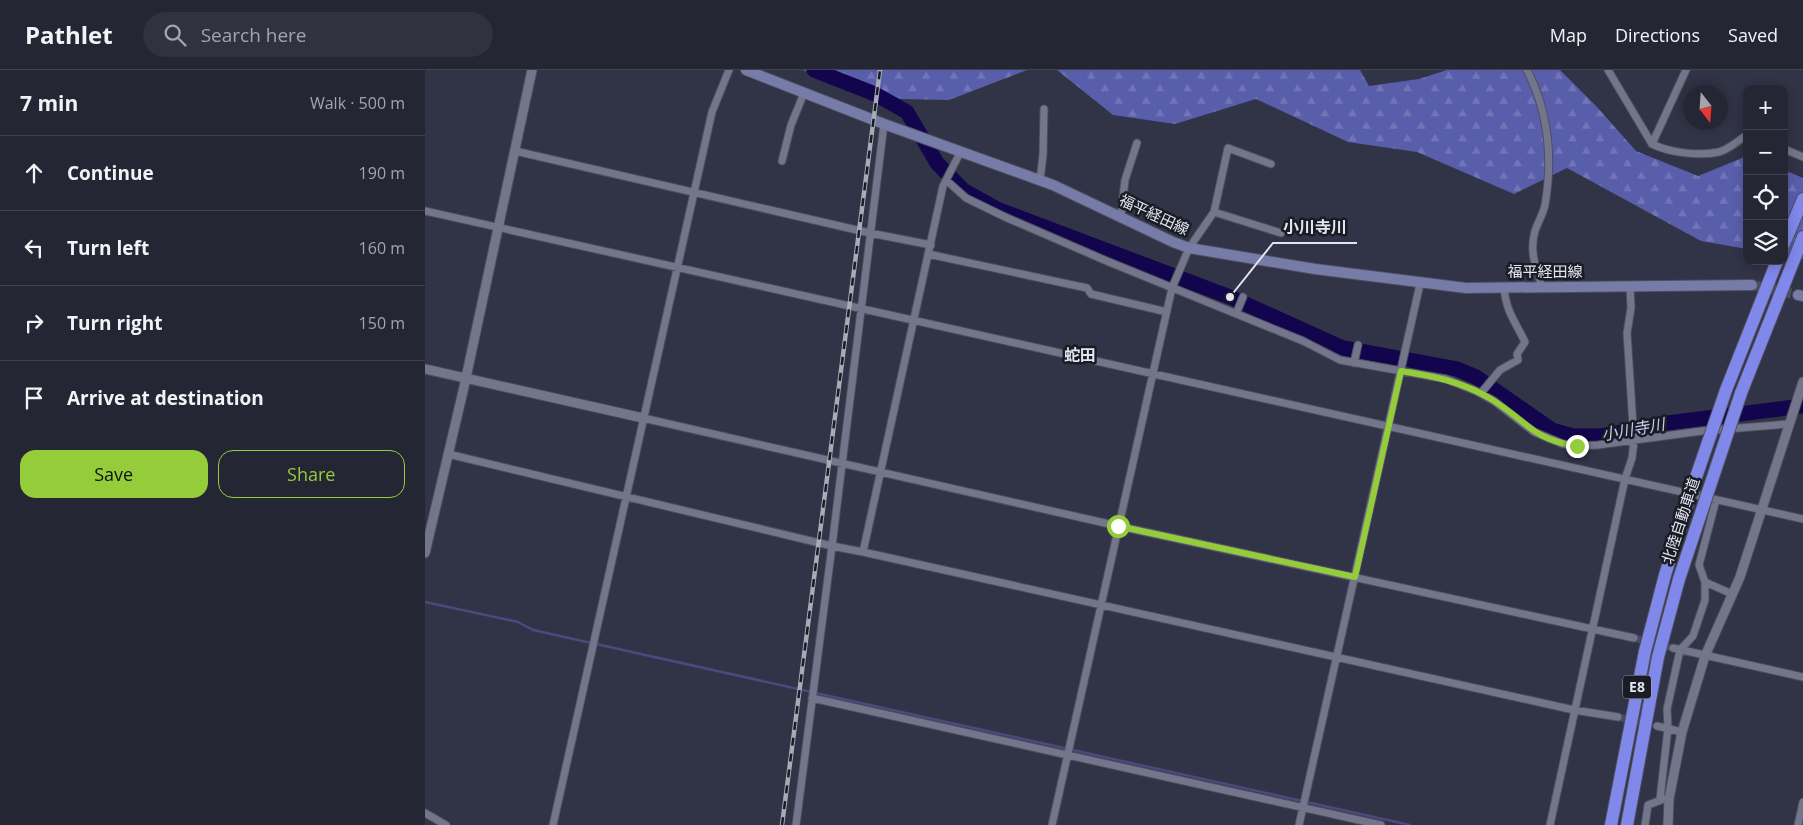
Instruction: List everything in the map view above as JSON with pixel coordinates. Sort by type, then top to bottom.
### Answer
[{"type":"highway","points":[[1788,235],[1803,199]]},
{"type":"highway","name":"北陸自動車道","points":[[1627,825],[1630,800],[1658,657],[1679,579],[1741,393],[1803,237]]},
{"type":"highway","name":"北陸自動車道","points":[[1611,825],[1645,651],[1665,575],[1694,483],[1727,390],[1775,265]]},
{"type":"main road","name":"福平経田線","points":[[746,70],[884,124],[1084,198],[1189,248],[1315,269],[1420,284],[1466,288],[1630,288],[1752,285]]},
{"type":"street","points":[[425,548],[466,379],[532,70]]},
{"type":"street","points":[[553,825],[712,112],[729,70]]},
{"type":"street","points":[[1527,70],[1539,97],[1548,127],[1548,180],[1545,208],[1535,231],[1532,253],[1542,287]]},
{"type":"street","points":[[1608,70],[1652,144],[1661,149],[1681,152],[1720,152],[1743,138]]},
{"type":"street","points":[[1652,144],[1686,70]]},
{"type":"street","points":[[782,161],[791,125],[804,93]]},
{"type":"street","points":[[1039,180],[1043,154],[1044,109]]},
{"type":"street","points":[[796,825],[884,124]]},
{"type":"street","points":[[1121,216],[1125,180],[1137,143]]},
{"type":"street","points":[[1052,825],[1172,288],[1189,248],[1214,212],[1229,148],[1271,164]]},
{"type":"street","points":[[863,552],[946,180],[956,150]]},
{"type":"street","points":[[515,151],[870,233],[931,245]]},
{"type":"street","points":[[1788,151],[1803,157]]},
{"type":"street","points":[[946,180],[957,192],[983,207],[1172,288],[1303,341],[1340,360],[1401,368],[1446,379],[1481,394],[1534,432],[1563,444],[1577,446],[1633,441],[1702,431],[1788,424]]},
{"type":"street","points":[[425,211],[1803,519]]},
{"type":"street","points":[[1214,212],[1281,233]]},
{"type":"street","points":[[929,254],[1087,288],[1091,294],[1167,312]]},
{"type":"street","points":[[1299,825],[1420,284]]},
{"type":"street","points":[[1481,394],[1500,370],[1518,360],[1517,354],[1525,342],[1511,319],[1505,303],[1505,287]]},
{"type":"street","points":[[1550,825],[1625,479],[1632,458],[1633,441],[1627,333],[1631,308],[1630,288]]},
{"type":"street","points":[[1236,314],[1243,297]]},
{"type":"street","points":[[1354,363],[1358,344]]},
{"type":"street","points":[[425,369],[1118,526],[1634,638]]},
{"type":"street","points":[[1664,799],[1705,656],[1732,594],[1763,511],[1788,424],[1803,382]]},
{"type":"street","points":[[448,454],[832,546],[1575,710],[1618,717]]},
{"type":"street","points":[[1668,825],[1664,799],[1668,728],[1667,709],[1677,649],[1693,636],[1705,600],[1705,582],[1699,564],[1716,500]]},
{"type":"street","points":[[1705,582],[1732,594]]},
{"type":"street","points":[[1677,649],[1803,677]]},
{"type":"street","points":[[812,698],[1381,825]]},
{"type":"street","points":[[1657,726],[1682,732]]},
{"type":"street","points":[[1645,825],[1648,805],[1664,799]]},
{"type":"street","points":[[1798,825],[1803,802]]},
{"type":"street","points":[[425,813],[446,825]]},
{"type":"green space","points":[[802,70],[1027,70],[949,100],[901,99]]},
{"type":"green space","points":[[1057,70],[1360,70],[1369,86],[1419,79],[1447,70],[1560,70],[1597,107],[1636,151],[1698,176],[1743,158],[1743,248],[1701,241],[1567,168],[1514,194],[1417,152],[1348,142],[1256,99],[1175,124],[1113,115]]},
{"type":"green space","points":[[1788,172],[1803,178],[1803,259],[1788,257]]},
{"type":"waterway","name":"小川寺川","points":[[814,70],[875,94],[907,112],[937,163],[963,190],[997,209],[1230,297],[1343,348],[1457,369],[1476,377],[1552,430],[1573,436],[1600,436],[1667,423],[1803,406]]},
{"type":"waterway","points":[[425,602],[518,622],[533,630],[1410,825]]},
{"type":"tunnel","points":[[1752,285],[1798,295]]},
{"type":"tunnel","points":[[1634,638],[1673,648]]},
{"type":"tunnel","points":[[1618,717],[1649,724]]},
{"type":"railway","points":[[782,825],[880,70]]},
{"type":"place","name":"小川寺川","points":[[1230,297]]},
{"type":"district","name":"蛇田","points":[[1080,355]]},
{"type":"route","points":[[1118,526],[1355,577],[1401,371],[1446,379],[1476,391],[1494,401],[1534,432],[1563,444],[1577,446]]}]
